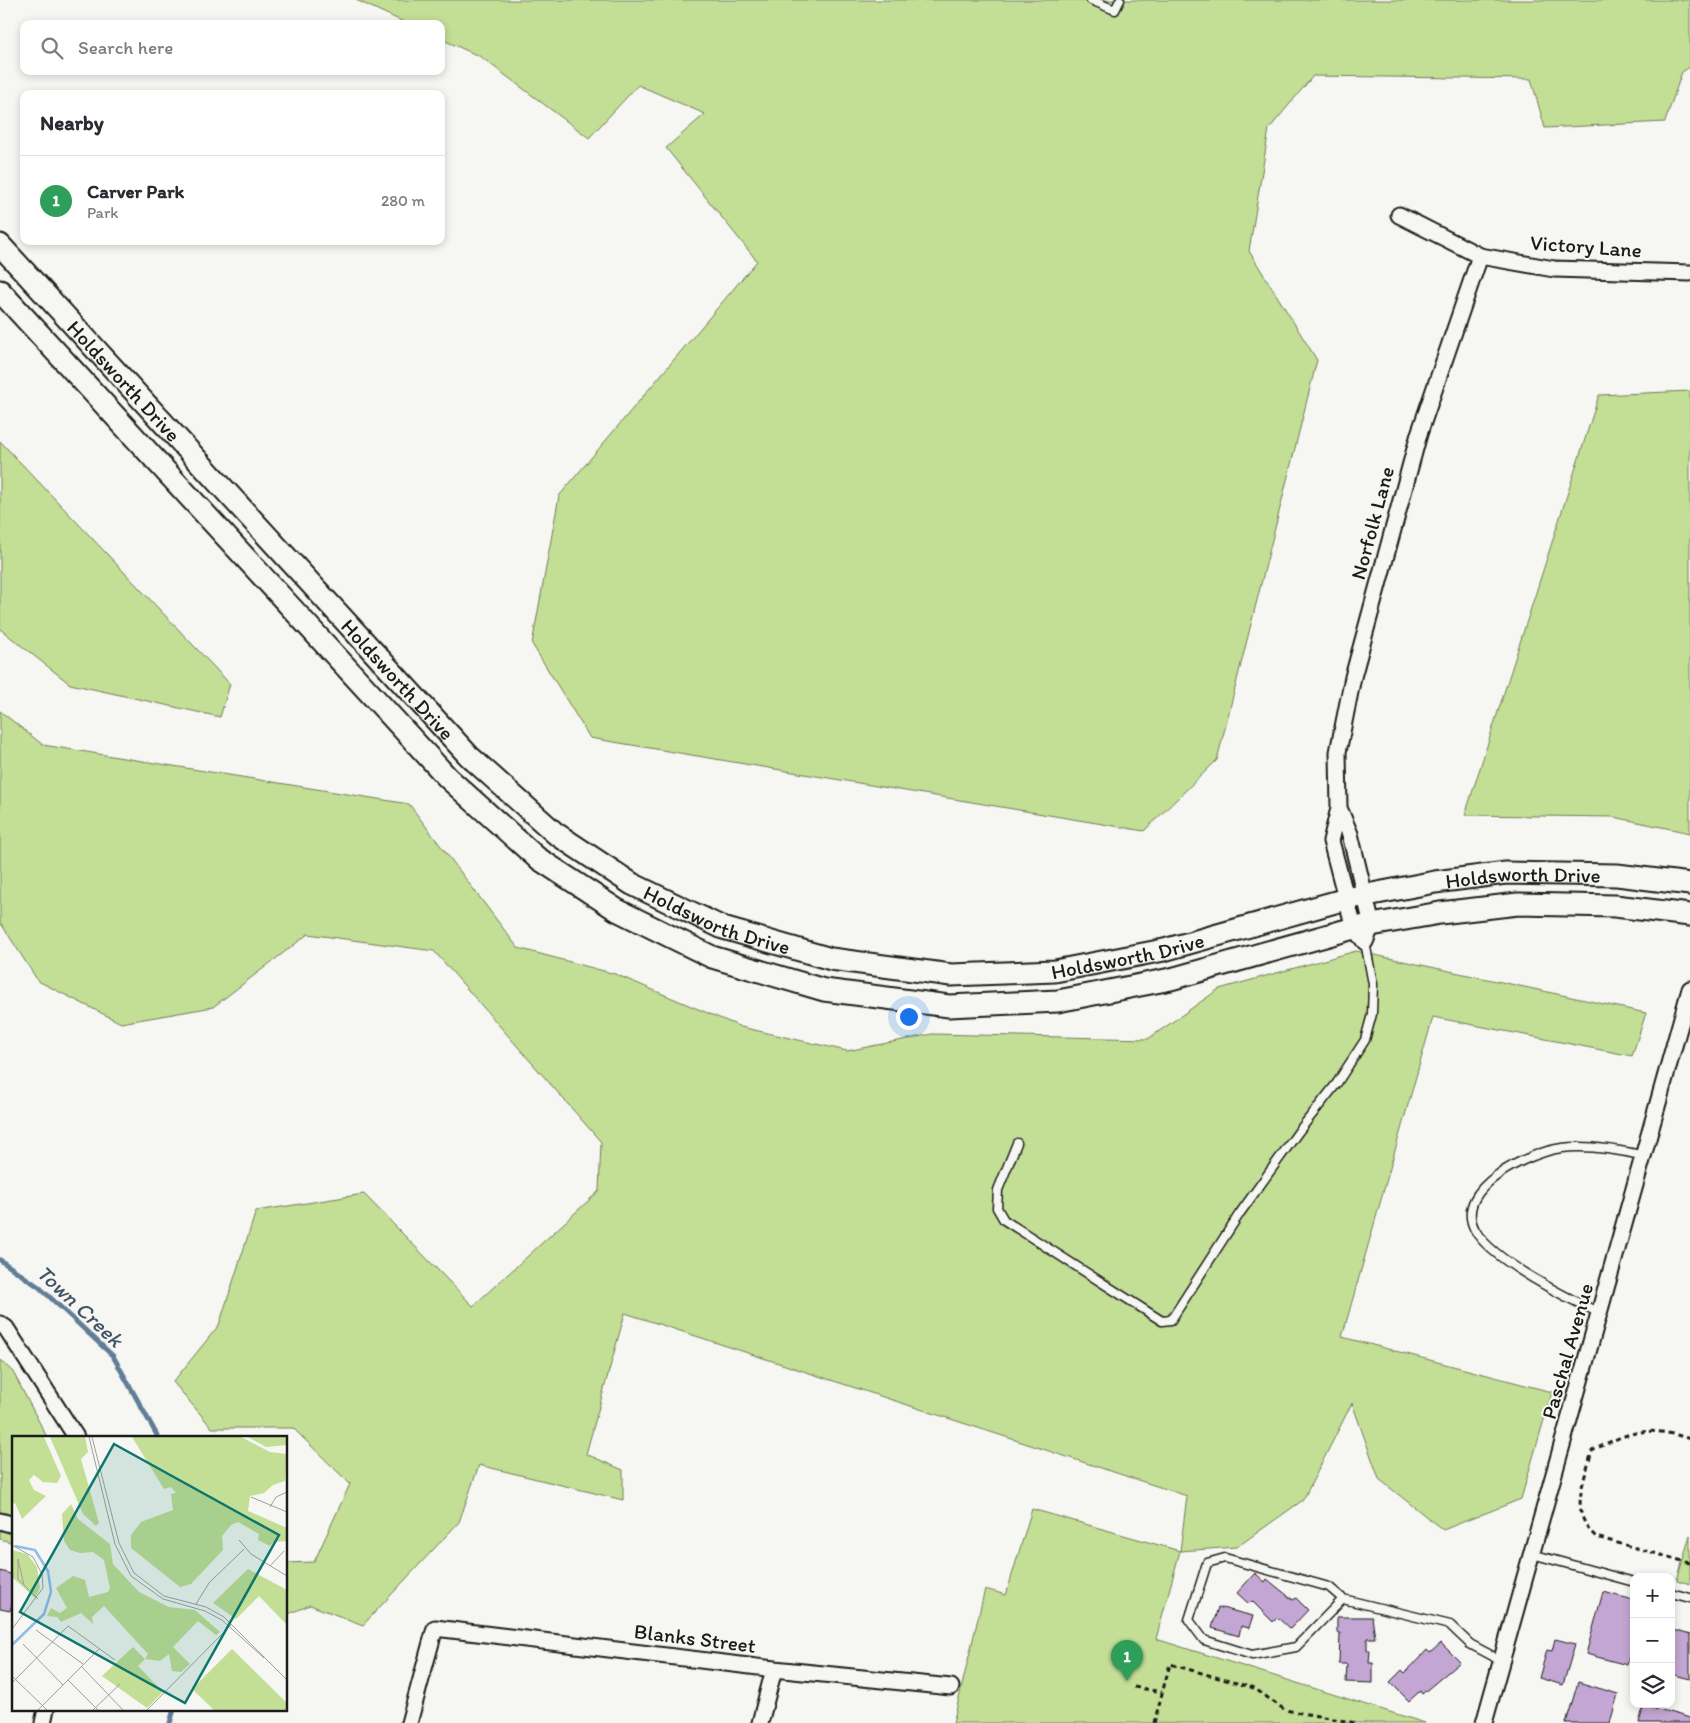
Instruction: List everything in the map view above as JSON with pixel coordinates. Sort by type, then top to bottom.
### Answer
[{"type":"main road","name":"Holdsworth Drive","points":[[0,245],[469,756],[554,833],[632,884],[723,928],[831,959],[942,974],[1055,971],[1164,950],[1355,898],[1435,882],[1506,873],[1617,875],[1690,884]]},
{"type":"main road","name":"Holdsworth Drive","points":[[0,290],[448,778],[536,857],[617,910],[712,957],[824,990],[949,1006],[1048,1002],[1172,979],[1440,912],[1518,904],[1615,906],[1690,915]]},
{"type":"main road","points":[[204,512],[227,492]]},
{"type":"street","name":"Victory Lane","points":[[1399,214],[1480,256],[1554,269],[1690,273]]},
{"type":"street","name":"Norfolk Lane","points":[[1364,932],[1355,898],[1331,841],[1339,808],[1338,752],[1353,677],[1418,434],[1480,256]]},
{"type":"street","name":"Paschal Avenue","points":[[1484,1723],[1645,1156],[1690,990]]},
{"type":"street","points":[[0,1324],[6,1328],[75,1436]]},
{"type":"street","name":"Blanks Street","points":[[409,1723],[435,1628],[774,1669],[951,1687]]},
{"type":"street","points":[[760,1723],[774,1669]]},
{"type":"street","points":[[43,1723],[46,1710]]},
{"type":"lane","points":[[1091,0],[1116,10],[1120,0]]},
{"type":"lane","points":[[1017,1143],[998,1190],[997,1208],[1004,1220],[1162,1321],[1170,1320],[1240,1213],[1299,1131],[1337,1083],[1365,1040],[1372,1014],[1373,984],[1364,932]]},
{"type":"lane","points":[[1600,1313],[1558,1294],[1514,1265],[1480,1238],[1474,1228],[1471,1214],[1475,1196],[1490,1179],[1535,1154],[1562,1148],[1624,1152],[1645,1156]]},
{"type":"lane","points":[[1532,1554],[1630,1581]]},
{"type":"lane","points":[[1343,1599],[1296,1647],[1252,1655],[1204,1640],[1188,1620],[1207,1563],[1225,1558],[1329,1587],[1343,1599],[1450,1625],[1470,1644],[1502,1661]]},
{"type":"lane","points":[[1675,1594],[1690,1598]]},
{"type":"path","points":[[1690,1440],[1646,1430],[1618,1437],[1592,1451],[1579,1502],[1579,1512],[1586,1528],[1596,1537],[1690,1563]]},
{"type":"path","points":[[1154,1723],[1170,1664],[1254,1688],[1285,1710],[1356,1723]]},
{"type":"path","points":[[1134,1687],[1162,1692]]},
{"type":"green space","points":[[356,0],[1690,0],[1690,67],[1682,72],[1665,122],[1545,128],[1531,79],[1313,76],[1269,129],[1249,251],[1317,360],[1217,760],[1144,831],[590,738],[532,644],[559,496],[757,261],[666,148],[705,114],[638,85],[589,138],[481,57],[445,41],[445,20],[399,20]]},
{"type":"green space","points":[[1690,391],[1690,833],[1614,817],[1465,815],[1599,395]]},
{"type":"green space","points":[[0,441],[230,684],[220,717],[70,684],[0,629]]},
{"type":"green space","points":[[0,711],[43,745],[409,804],[518,948],[615,974],[741,1027],[847,1051],[932,1034],[1148,1039],[1219,989],[1356,951],[1646,1013],[1632,1056],[1433,1017],[1342,1337],[1552,1392],[1521,1499],[1443,1530],[1379,1479],[1352,1403],[1303,1500],[1237,1547],[1180,1551],[1187,1496],[625,1313],[586,1454],[623,1470],[623,1500],[479,1465],[459,1522],[363,1625],[310,1605],[288,1614],[288,1563],[314,1562],[350,1484],[293,1428],[212,1428],[173,1382],[219,1325],[256,1211],[364,1194],[473,1306],[599,1191],[601,1142],[434,951],[308,934],[213,1007],[121,1023],[38,981],[0,922]]},
{"type":"green space","points":[[0,1360],[13,1372],[46,1436],[12,1436],[12,1542],[0,1539]]},
{"type":"green space","points":[[1032,1509],[1180,1551],[1156,1639],[1425,1723],[953,1723],[985,1589],[1006,1595]]},
{"type":"green space","points":[[1690,1535],[1690,1584],[1677,1580]]},
{"type":"building","points":[[0,1571],[12,1574],[12,1604],[10,1611],[0,1609]]},
{"type":"building","points":[[1255,1573],[1265,1582],[1267,1579],[1293,1600],[1296,1598],[1308,1610],[1290,1629],[1277,1617],[1273,1622],[1252,1601],[1249,1604],[1237,1593]]},
{"type":"building","points":[[1603,1592],[1630,1599],[1630,1654],[1627,1665],[1586,1654]]},
{"type":"building","points":[[1218,1607],[1253,1616],[1249,1628],[1241,1626],[1239,1636],[1212,1628]]},
{"type":"building","points":[[1337,1617],[1372,1617],[1375,1638],[1367,1638],[1367,1650],[1370,1650],[1369,1663],[1373,1663],[1373,1683],[1346,1682],[1347,1664],[1339,1664],[1340,1633],[1337,1633]]},
{"type":"building","points":[[1675,1630],[1690,1635],[1690,1679],[1675,1675]]},
{"type":"building","points":[[1555,1639],[1575,1644],[1563,1685],[1539,1678],[1547,1650],[1552,1651]]},
{"type":"building","points":[[1441,1643],[1460,1662],[1422,1694],[1420,1691],[1409,1701],[1390,1682],[1402,1670],[1405,1673],[1427,1650],[1430,1653]]},
{"type":"building","points":[[1578,1682],[1618,1694],[1610,1723],[1566,1723]]},
{"type":"building","points":[[1643,1708],[1655,1708],[1690,1718],[1690,1723],[1639,1723]]},
{"type":"waterway","name":"Town Creek","points":[[0,1260],[39,1287],[113,1356],[157,1436]]},
{"type":"waterway","name":"Town Creek","points":[[170,1723],[174,1710]]},
{"type":"place","name":"Carver Park","points":[[1127,1681]]}]
